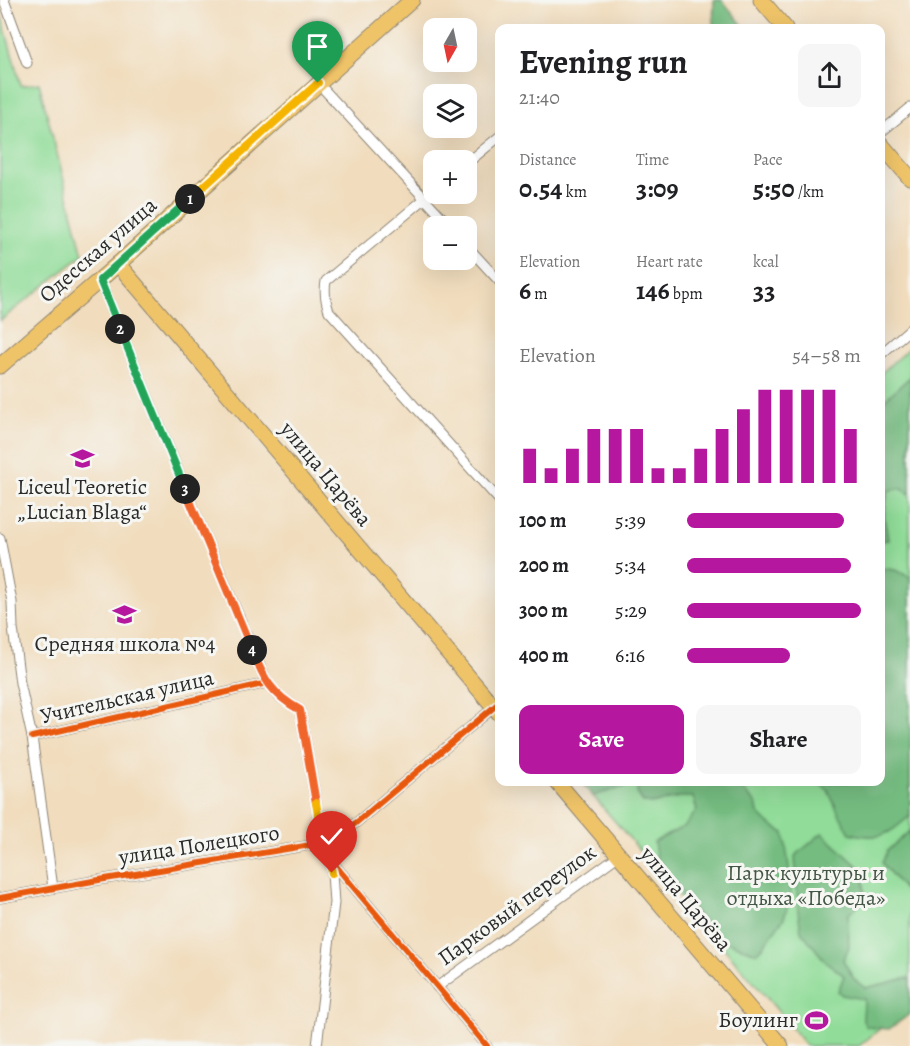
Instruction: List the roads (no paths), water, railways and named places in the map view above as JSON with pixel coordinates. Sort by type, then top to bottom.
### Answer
[{"type":"main road","name":"Одесская улица","points":[[0,366],[100,280],[412,0]]},
{"type":"main road","points":[[761,0],[781,24]]},
{"type":"main road","points":[[885,149],[910,178]]},
{"type":"main road","name":"улица Царёва","points":[[118,264],[495,704]]},
{"type":"main road","name":"улица Царёва","points":[[560,786],[781,1046]]},
{"type":"street","points":[[4,0],[27,63]]},
{"type":"street","points":[[318,83],[423,198]]},
{"type":"street","points":[[885,129],[910,108]]},
{"type":"street","points":[[477,155],[495,140]]},
{"type":"street","points":[[423,200],[326,280],[325,299],[329,311],[495,495]]},
{"type":"street","points":[[429,204],[440,216]]},
{"type":"street","points":[[477,257],[495,277]]},
{"type":"street","points":[[100,280],[267,684],[280,698],[300,710],[323,843],[332,873],[334,903],[317,1046]]},
{"type":"street","points":[[885,351],[910,328]]},
{"type":"street","name":"Учительская улица","points":[[0,538],[12,602],[20,683],[32,737],[53,888]]},
{"type":"street","name":"Учительская улица","points":[[32,737],[267,684]]},
{"type":"street","name":"улица Полецкого","points":[[0,898],[323,843],[357,822],[495,709]]},
{"type":"street","name":"Парковый переулок","points":[[437,987],[619,855]]},
{"type":"street","points":[[329,858],[487,1046]]},
{"type":"place","name":"Liceul Teoretic „Lucian Blaga“","points":[[82,458]]},
{"type":"place","name":"Средняя школа №4","points":[[125,615]]},
{"type":"place","name":"Боулинг","points":[[816,1020]]},
{"type":"park label","name":"Парк культуры и отдыха «Победа»","points":[[806,886]]}]
